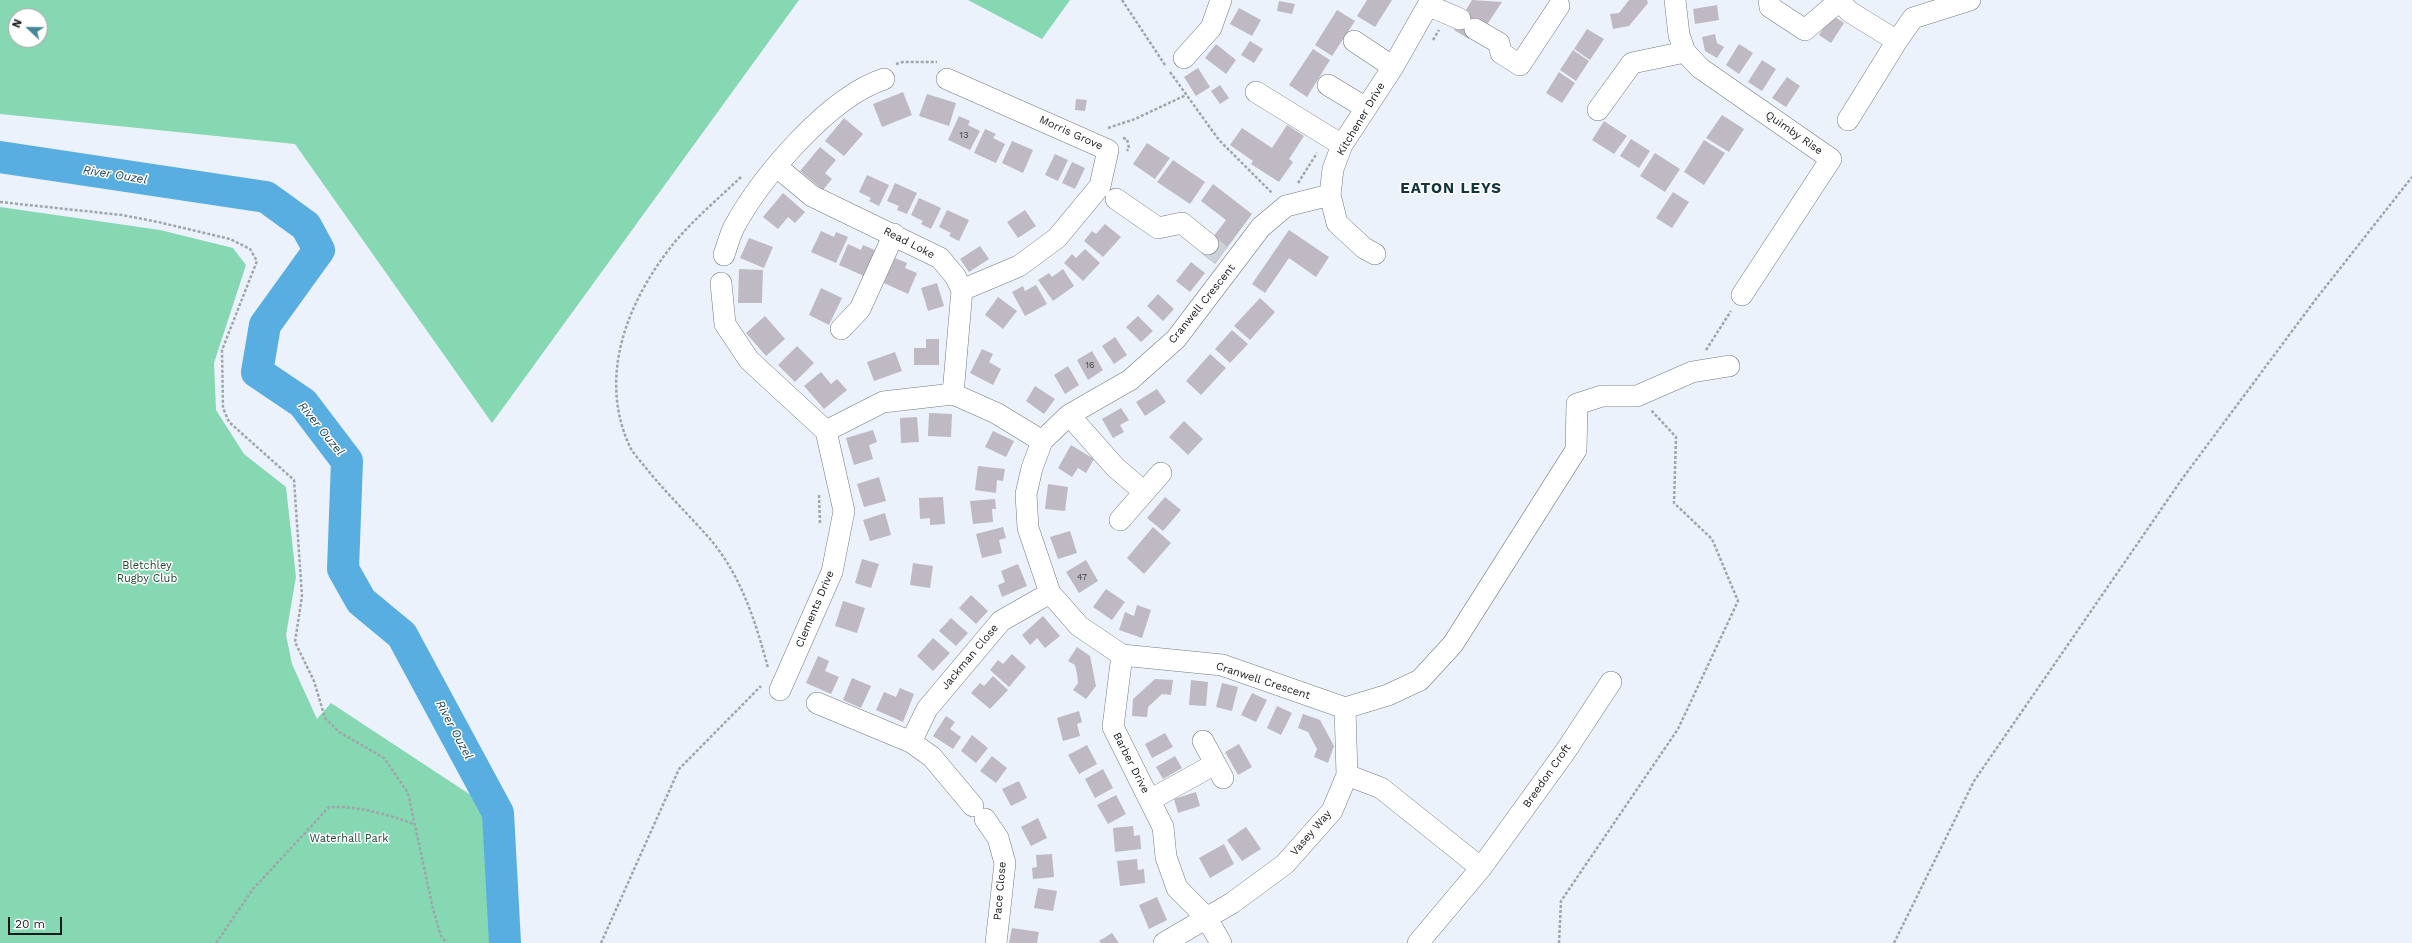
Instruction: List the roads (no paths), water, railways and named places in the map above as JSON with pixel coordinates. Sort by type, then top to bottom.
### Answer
[{"type":"street","points":[[1184,58],[1211,28],[1221,0]]},
{"type":"street","name":"Quimby Rise","points":[[1676,0],[1679,35],[1685,52],[1700,68],[1831,160],[1742,295]]},
{"type":"street","points":[[1769,0],[1770,7],[1805,30],[1838,0],[1850,12],[1897,41]]},
{"type":"street","points":[[1848,120],[1913,18],[1970,0]]},
{"type":"street","points":[[1431,3],[1462,20],[1499,44],[1501,53],[1520,65],[1559,6]]},
{"type":"street","name":"Kitchener Drive","points":[[1375,254],[1364,248],[1337,223],[1330,195],[1335,141],[1366,108],[1393,67],[1431,3]]},
{"type":"street","points":[[1354,42],[1393,67]]},
{"type":"street","points":[[1598,110],[1632,63],[1685,52]]},
{"type":"street","points":[[724,255],[734,228],[758,189],[818,120],[868,84],[884,79]]},
{"type":"street","name":"Morris Grove","points":[[947,79],[1108,150],[1100,186],[1057,238],[1019,266],[962,290]]},
{"type":"street","points":[[1328,85],[1366,108]]},
{"type":"street","points":[[1256,92],[1335,141]]},
{"type":"street","name":"Read Loke","points":[[777,167],[812,196],[894,234],[940,258],[955,276],[962,290]]},
{"type":"street","name":"Cranwell Crescent","points":[[1330,195],[1286,206],[1261,227],[1221,255],[1176,339],[1130,380],[1069,415],[1042,441],[1032,468],[1026,494],[1028,528],[1050,592],[1079,626],[1122,655],[1222,665],[1345,708]]},
{"type":"street","points":[[1116,199],[1158,228],[1182,223],[1221,255]]},
{"type":"street","points":[[841,329],[866,312],[894,234]]},
{"type":"street","points":[[721,283],[726,324],[749,360],[826,431],[883,402],[953,394],[996,413],[1042,441]]},
{"type":"street","points":[[953,394],[962,290]]},
{"type":"street","points":[[1345,708],[1388,695],[1420,680],[1453,644],[1576,450],[1577,404],[1602,396],[1637,396],[1692,372],[1729,366]]},
{"type":"street","points":[[1069,415],[1115,467],[1144,492]]},
{"type":"street","name":"Clements Drive","points":[[780,690],[832,572],[844,510],[826,431]]},
{"type":"street","points":[[1120,520],[1161,472]]},
{"type":"street","name":"Jackman Close","points":[[911,742],[927,709],[1001,621],[1050,592]]},
{"type":"street","name":"Barber Drive","points":[[1122,655],[1113,727],[1163,826],[1166,857],[1177,888],[1206,917],[1222,943]]},
{"type":"street","name":"Breedon Croft","points":[[1418,943],[1481,868],[1565,752],[1611,682]]},
{"type":"street","points":[[818,703],[911,742]]},
{"type":"street","name":"Vasey Way","points":[[1206,917],[1232,903],[1285,864],[1332,811],[1347,775],[1345,708]]},
{"type":"street","name":"Barber Drive","points":[[1150,800],[1219,771],[1202,741]]},
{"type":"street","name":"Pace Close","points":[[911,742],[932,756],[979,812],[998,838],[1005,863],[996,943]]},
{"type":"street","points":[[1347,775],[1381,788],[1481,868]]},
{"type":"street","points":[[1164,943],[1206,917]]},
{"type":"waterway","name":"River Ouzel","points":[[0,157],[266,197],[306,226],[319,250],[265,325],[257,372],[303,403],[347,461],[343,569],[361,601],[402,635],[498,813],[505,943]]},
{"type":"tunnel","points":[[1208,244],[1221,255]]},
{"type":"district","name":"EATON LEYS","points":[[1451,189]]},
{"type":"park label","name":"Bletchley Rugby Club","points":[[147,572]]},
{"type":"park label","name":"Waterhall Park","points":[[349,839]]}]
